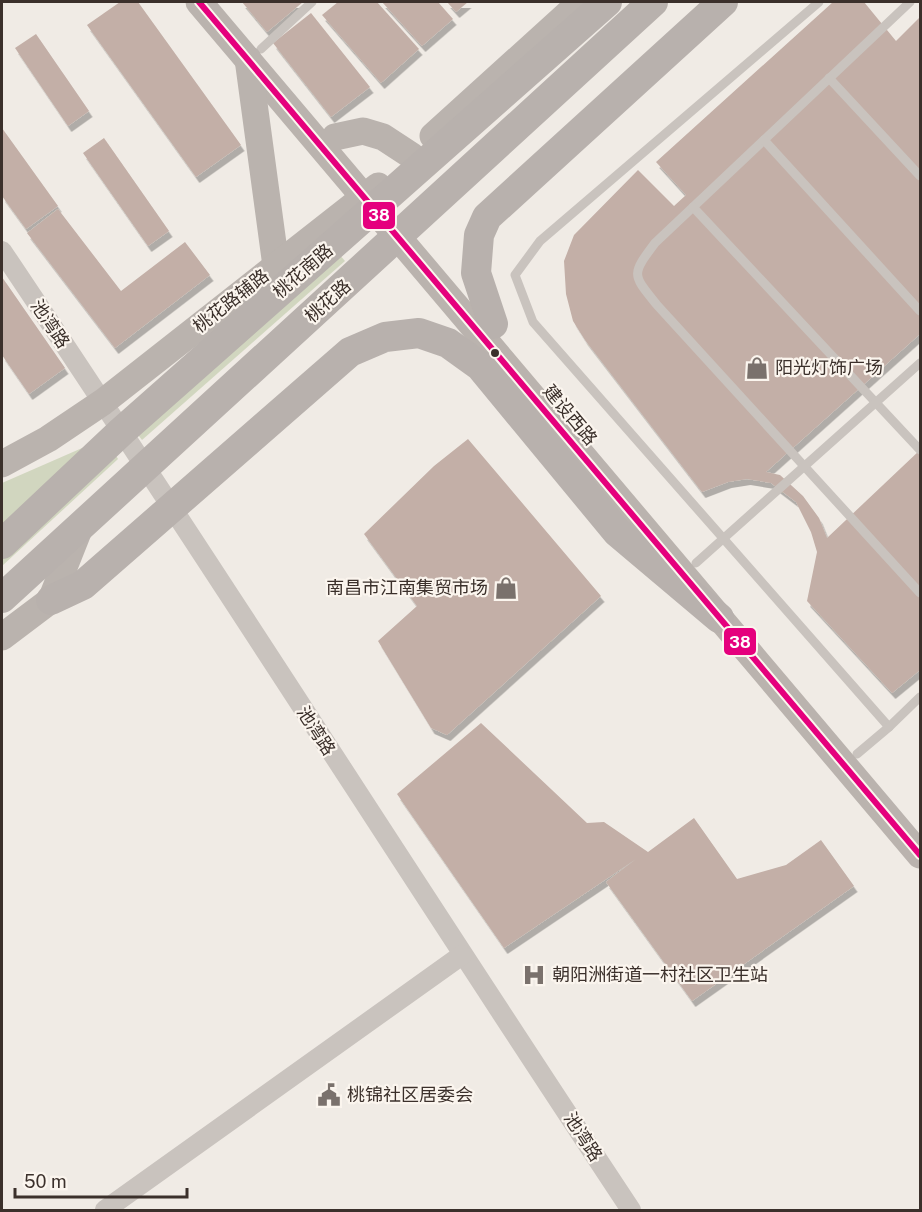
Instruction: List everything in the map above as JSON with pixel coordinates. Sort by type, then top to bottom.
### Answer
[{"type":"main road","name":"建设西路","points":[[199,2],[254,54],[335,137],[375,198]]},
{"type":"main road","name":"建设西路","points":[[220,2],[254,54],[404,231],[719,618],[921,855]]},
{"type":"main road","name":"桃花路辅路","points":[[2,464],[48,439],[103,402],[276,266],[375,198],[412,156],[581,2]]},
{"type":"main road","name":"桃花南路","points":[[2,544],[375,198],[607,2]]},
{"type":"main road","name":"桃花路","points":[[2,598],[653,2]]},
{"type":"main road","points":[[493,324],[476,273],[479,235],[487,217],[723,2]]},
{"type":"main road","points":[[254,54],[276,266]]},
{"type":"main road","points":[[335,137],[363,131],[383,137],[412,156]]},
{"type":"main road","name":"建设西路","points":[[404,231],[493,324],[921,829]]},
{"type":"main road","points":[[2,637],[51,600],[83,585],[350,352],[385,337],[419,333],[448,343],[480,366],[617,531],[719,618]]},
{"type":"main road","points":[[51,600],[80,527]]},
{"type":"street","name":"池湾路","points":[[2,252],[103,402],[462,955],[631,1210]]},
{"type":"street","points":[[105,1210],[462,955]]},
{"type":"lane","points":[[254,54],[312,2]]},
{"type":"lane","points":[[819,2],[540,241],[515,275],[533,322],[889,727]]},
{"type":"lane","points":[[910,2],[693,207],[656,243],[638,266],[639,283],[921,593]]},
{"type":"lane","points":[[829,78],[921,176]]},
{"type":"lane","points":[[764,140],[921,311]]},
{"type":"lane","points":[[693,207],[921,450]]},
{"type":"lane","points":[[696,563],[921,363]]},
{"type":"lane","points":[[857,754],[921,697]]},
{"type":"green space","points":[[332,246],[345,261],[142,440],[125,418]]},
{"type":"green space","points":[[105,438],[118,459],[2,566],[2,483]]},
{"type":"building","points":[[120,2],[138,2],[241,145],[196,177],[87,25]]},
{"type":"building","points":[[242,2],[303,2],[267,32]]},
{"type":"building","points":[[338,2],[377,2],[419,49],[381,83],[322,15]]},
{"type":"building","points":[[382,2],[438,2],[453,19],[422,46]]},
{"type":"building","points":[[447,2],[468,2],[456,12]]},
{"type":"building","name":"阳光灯饰广场","points":[[833,2],[864,2],[896,41],[920,17],[920,334],[766,472],[780,475],[803,496],[819,518],[827,538],[920,450],[920,670],[892,693],[807,601],[817,552],[811,532],[796,502],[771,483],[747,479],[728,482],[702,492],[585,340],[573,321],[566,294],[564,261],[574,235],[638,170],[674,206],[686,195],[656,162]]},
{"type":"building","points":[[311,13],[370,87],[331,117],[273,43]]},
{"type":"building","points":[[36,34],[89,111],[68,126],[15,48]]},
{"type":"building","points":[[2,128],[58,206],[26,229],[2,196]]},
{"type":"building","points":[[104,138],[169,231],[148,246],[83,153]]},
{"type":"building","points":[[58,209],[121,291],[185,242],[210,275],[115,348],[27,233]]},
{"type":"building","points":[[2,277],[65,368],[29,394],[2,355]]},
{"type":"building","name":"南昌市江南集贸市场","points":[[468,439],[601,596],[447,735],[431,728],[378,641],[417,606],[364,534],[434,466]]},
{"type":"building","points":[[481,723],[587,823],[604,822],[648,852],[694,818],[737,879],[786,865],[821,840],[854,886],[692,1001],[606,882],[636,859],[504,948],[397,794]]},
{"type":"transit line","name":"38","points":[[199,2],[920,855]]},
{"type":"place","name":"阳光灯饰广场","points":[[757,368]]},
{"type":"place","name":"南昌市江南集贸市场","points":[[506,588]]},
{"type":"place","name":"朝阳洲街道一村社区卫生站","points":[[534,975]]},
{"type":"place","name":"桃锦社区居委会","points":[[329,1095]]}]
